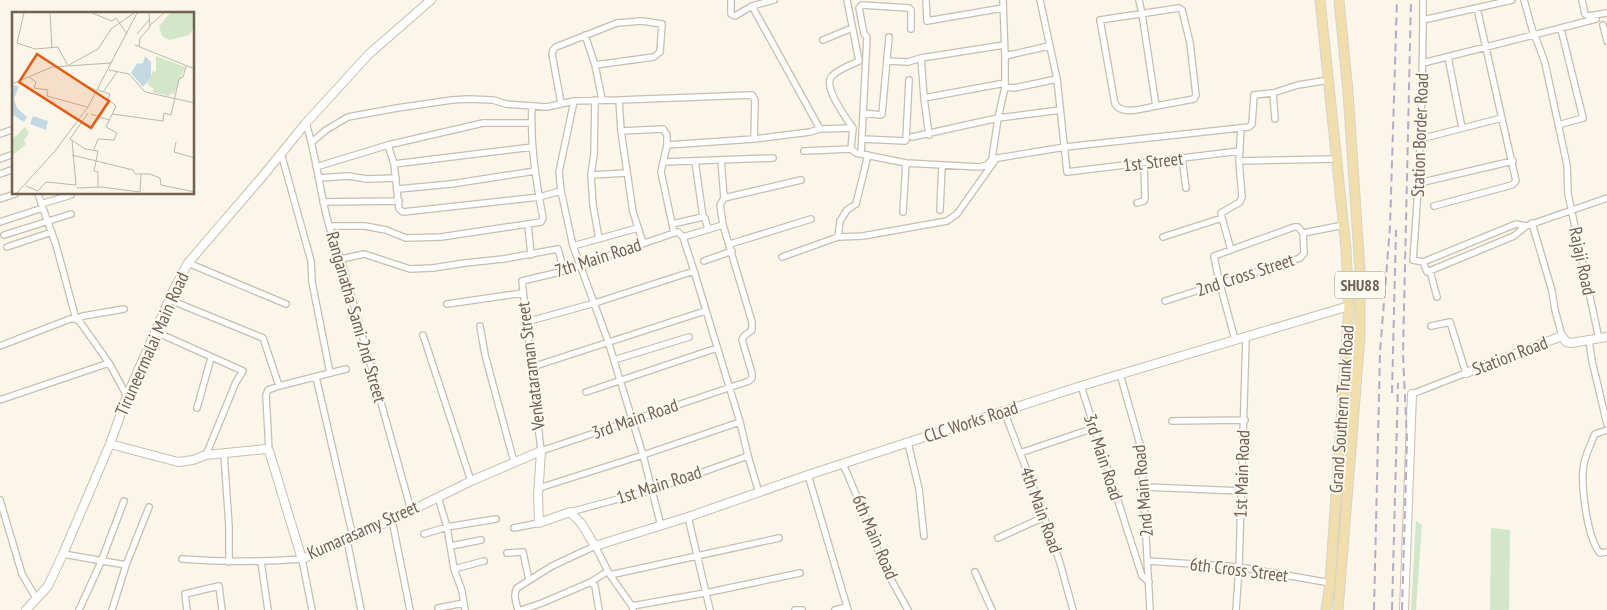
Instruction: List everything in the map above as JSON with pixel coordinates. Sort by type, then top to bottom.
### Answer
[{"type":"main road","name":"Grand Southern Trunk Road","points":[[1320,0],[1344,225],[1349,306],[1330,583],[1326,610]]},
{"type":"main road","name":"Grand Southern Trunk Road","points":[[1338,610],[1360,337],[1360,262],[1339,0]]},
{"type":"street","name":"Tiruneermalai Main Road","points":[[26,610],[48,586],[63,554],[110,444],[127,396],[188,263],[306,123],[369,54],[431,0]]},
{"type":"street","points":[[731,0],[731,14],[734,16],[752,6],[774,0]]},
{"type":"street","points":[[847,0],[859,61],[831,76],[829,88],[853,128],[851,149]]},
{"type":"street","points":[[926,0],[927,21],[1003,8]]},
{"type":"street","points":[[782,256],[838,237],[863,236],[947,221],[957,214],[994,159],[998,118],[1005,85],[1002,0]]},
{"type":"street","points":[[1040,0],[1057,79],[1065,147]]},
{"type":"street","points":[[1140,0],[1156,106]]},
{"type":"street","name":"Station Border Road","points":[[1423,0],[1419,183],[1413,260],[1423,262]]},
{"type":"street","points":[[1423,20],[1508,0]]},
{"type":"street","name":"Rajaji Road","points":[[1524,0],[1534,36],[1545,63],[1566,165],[1568,194],[1603,338]]},
{"type":"street","points":[[1582,0],[1588,16],[1607,13]]},
{"type":"street","points":[[838,237],[840,221],[847,210],[856,204],[864,154],[862,139],[867,37],[864,34],[859,8],[862,5],[910,8],[911,29]]},
{"type":"street","points":[[752,6],[820,129]]},
{"type":"street","points":[[1179,8],[1182,10],[1190,43],[1196,95],[1194,99],[1123,110],[1117,108],[1100,20],[1142,14],[1179,8]]},
{"type":"street","points":[[1434,206],[1515,183],[1516,181],[1478,8]]},
{"type":"street","points":[[1423,63],[1596,19]]},
{"type":"street","points":[[562,103],[553,50],[556,47],[617,23],[662,24],[660,52],[658,55],[595,65]]},
{"type":"street","points":[[1603,25],[1607,41]]},
{"type":"street","points":[[823,40],[852,28]]},
{"type":"street","points":[[1558,125],[1583,118],[1560,29]]},
{"type":"street","points":[[585,35],[595,65],[599,100],[591,175],[593,205],[599,239]]},
{"type":"street","points":[[863,113],[882,114],[889,37]]},
{"type":"street","points":[[887,62],[908,62],[921,58],[1004,45]]},
{"type":"street","points":[[1005,56],[1049,46]]},
{"type":"street","points":[[1448,57],[1462,128]]},
{"type":"street","points":[[921,58],[929,134]]},
{"type":"street","points":[[924,98],[1005,85],[1014,88],[1057,79]]},
{"type":"street","points":[[862,139],[906,140],[909,80]]},
{"type":"street","points":[[804,152],[851,149],[864,154],[906,163],[980,167],[987,165],[994,159],[1065,147],[1241,129],[1252,124],[1254,95],[1273,93],[1298,84],[1329,80]]},
{"type":"street","points":[[1273,93],[1275,119]]},
{"type":"street","points":[[312,142],[326,130],[348,118],[397,108],[468,99],[493,100],[506,104],[547,106],[574,101],[752,95],[755,100],[754,139]]},
{"type":"street","points":[[619,100],[621,131],[632,212],[643,243]]},
{"type":"street","points":[[574,101],[559,172],[561,190],[573,246],[608,341],[643,455],[662,526]]},
{"type":"street","points":[[328,226],[365,226],[386,230],[406,238],[441,237],[539,223],[543,218],[535,171],[531,123],[532,106]]},
{"type":"street","points":[[912,137],[998,118],[1060,110]]},
{"type":"street","points":[[1420,139],[1502,118]]},
{"type":"street","name":"Ranganatha Sami 2nd Street","points":[[306,123],[312,142],[328,226],[341,259],[411,510]]},
{"type":"street","points":[[316,167],[388,145],[483,123],[531,123]]},
{"type":"street","points":[[667,145],[754,139],[820,129],[853,128]]},
{"type":"street","points":[[621,131],[663,129],[667,135],[667,145],[661,172],[674,233],[678,232],[682,237],[694,271],[740,422],[759,493]]},
{"type":"street","points":[[1231,250],[1221,213],[1240,202],[1242,197],[1239,162],[1241,129]]},
{"type":"street","points":[[0,134],[12,130]]},
{"type":"street","points":[[388,145],[394,164],[398,201],[403,212],[539,197],[561,190]]},
{"type":"street","points":[[394,164],[533,147]]},
{"type":"street","name":"1st Street","points":[[1065,147],[1067,172],[1240,151]]},
{"type":"street","points":[[281,154],[311,261],[312,282],[330,373]]},
{"type":"street","points":[[0,159],[12,155]]},
{"type":"street","points":[[663,162],[773,158]]},
{"type":"street","points":[[1182,158],[1186,188]]},
{"type":"street","points":[[1239,162],[1336,159]]},
{"type":"street","points":[[704,261],[732,251],[723,225],[720,205],[724,198],[721,160]]},
{"type":"street","points":[[1419,183],[1512,161]]},
{"type":"street","points":[[695,162],[703,217],[708,229]]},
{"type":"street","points":[[904,212],[906,163]]},
{"type":"street","points":[[1137,204],[1144,201],[1145,198],[1144,163]]},
{"type":"street","points":[[940,210],[942,165]]},
{"type":"street","points":[[0,174],[12,170]]},
{"type":"street","points":[[398,189],[451,184],[535,171]]},
{"type":"street","points":[[591,175],[627,173]]},
{"type":"street","points":[[319,178],[348,176],[367,179],[396,178]]},
{"type":"street","points":[[724,198],[801,180]]},
{"type":"street","points":[[0,199],[12,195]]},
{"type":"street","points":[[38,195],[52,232],[76,319],[109,363],[127,396]]},
{"type":"street","points":[[0,222],[71,195]]},
{"type":"street","points":[[1526,226],[1516,224],[1423,262],[1427,272],[1514,236],[1532,223],[1607,198]]},
{"type":"street","points":[[323,202],[398,201]]},
{"type":"street","points":[[4,235],[71,214]]},
{"type":"street","points":[[672,224],[703,217]]},
{"type":"street","points":[[1163,236],[1222,218]]},
{"type":"street","points":[[730,244],[811,219]]},
{"type":"street","points":[[1532,223],[1552,291],[1554,310],[1562,336]]},
{"type":"street","points":[[528,225],[531,255]]},
{"type":"street","points":[[682,237],[723,225]]},
{"type":"street","points":[[1234,340],[1229,314],[1219,284],[1214,256],[1294,227],[1303,233],[1344,225]]},
{"type":"street","points":[[573,246],[638,228]]},
{"type":"street","points":[[7,247],[52,232]]},
{"type":"street","name":"7th Main Road","points":[[522,281],[581,266],[674,233]]},
{"type":"street","name":"2nd Cross Street","points":[[1165,300],[1300,258],[1304,253],[1303,233]]},
{"type":"street","points":[[341,259],[364,254],[410,269],[418,269],[531,255],[558,249],[564,271]]},
{"type":"street","name":"3rd Main Road","points":[[541,451],[729,388],[749,381],[752,378],[742,340],[752,330],[752,322],[732,251]]},
{"type":"street","points":[[188,263],[286,304]]},
{"type":"street","points":[[526,322],[595,303],[694,271]]},
{"type":"street","points":[[1430,271],[1437,297]]},
{"type":"street","name":"Venkataraman Street","points":[[522,281],[541,451]]},
{"type":"street","points":[[447,304],[523,293]]},
{"type":"street","points":[[170,300],[263,338],[279,386]]},
{"type":"street","name":"CLC Works Road","points":[[595,546],[662,526],[1081,386],[1349,306]]},
{"type":"street","points":[[0,346],[70,319],[124,309]]},
{"type":"street","points":[[532,368],[608,341],[705,311]]},
{"type":"street","points":[[1431,326],[1450,322],[1466,373]]},
{"type":"street","points":[[480,326],[485,355],[514,462]]},
{"type":"street","points":[[156,332],[243,371],[236,382],[206,455]]},
{"type":"street","points":[[423,335],[471,480]]},
{"type":"street","name":"Station Road","points":[[1412,394],[1562,336],[1566,342],[1571,344],[1603,338]]},
{"type":"street","points":[[614,360],[689,337]]},
{"type":"street","name":"1st Main Road","points":[[1236,610],[1246,338]]},
{"type":"street","points":[[1589,341],[1592,361],[1605,401],[1607,424]]},
{"type":"street","points":[[586,392],[717,348]]},
{"type":"street","points":[[197,408],[211,358]]},
{"type":"street","points":[[0,400],[109,363]]},
{"type":"street","points":[[110,444],[178,462],[193,460],[206,455],[266,449],[270,451],[266,395],[268,390],[346,369]]},
{"type":"street","name":"2nd Main Road","points":[[1120,374],[1141,448],[1145,487],[1150,610]]},
{"type":"street","points":[[316,377],[350,538],[362,610]]},
{"type":"street","name":"3rd Main Road","points":[[1081,386],[1142,576],[1149,582]]},
{"type":"street","points":[[1404,610],[1412,394]]},
{"type":"street","name":"4th Main Road","points":[[1004,411],[1044,517],[1073,610]]},
{"type":"street","points":[[1172,421],[1244,420]]},
{"type":"street","points":[[539,488],[740,422]]},
{"type":"street","points":[[1020,454],[1094,428]]},
{"type":"street","points":[[1607,430],[1596,433],[1584,463],[1588,525],[1596,548],[1600,553],[1607,552]]},
{"type":"street","points":[[908,443],[919,489],[924,536]]},
{"type":"street","name":"Kumarasamy Street","points":[[270,451],[302,559],[392,520],[471,480],[541,451]]},
{"type":"street","points":[[539,523],[538,497],[541,451]]},
{"type":"street","points":[[224,454],[229,526],[229,562]]},
{"type":"street","name":"1st Main Road","points":[[570,512],[652,490],[748,456]]},
{"type":"street","name":"6th Main Road","points":[[844,464],[870,527],[882,563],[908,610]]},
{"type":"street","points":[[808,476],[848,608],[835,610]]},
{"type":"street","points":[[1145,487],[1241,491]]},
{"type":"street","points":[[438,497],[447,527],[454,569],[462,591],[465,610]]},
{"type":"street","points":[[0,500],[22,574],[36,598]]},
{"type":"street","points":[[79,610],[101,562],[124,501]]},
{"type":"street","points":[[112,610],[126,565],[149,508]]},
{"type":"street","points":[[514,528],[539,523],[570,512],[581,523],[609,573],[633,608],[800,573]]},
{"type":"street","points":[[688,517],[710,610]]},
{"type":"street","points":[[998,538],[1044,517]]},
{"type":"street","points":[[424,534],[447,527],[496,519]]},
{"type":"street","points":[[392,520],[410,610]]},
{"type":"street","points":[[595,546],[552,566],[517,588],[515,598],[519,610],[542,607],[609,573],[779,538]]},
{"type":"street","points":[[451,546],[481,540]]},
{"type":"street","points":[[508,553],[523,552],[529,580]]},
{"type":"street","points":[[63,554],[126,565]]},
{"type":"street","points":[[182,559],[261,562],[302,559],[312,610]]},
{"type":"street","points":[[454,569],[484,561]]},
{"type":"street","name":"6th Cross Street","points":[[1148,561],[1239,567],[1341,585]]},
{"type":"street","points":[[261,562],[268,610]]},
{"type":"street","points":[[975,572],[992,610]]},
{"type":"street","points":[[591,582],[595,586],[599,610]]},
{"type":"street","points":[[187,610],[185,594],[219,586],[222,610]]},
{"type":"street","points":[[438,608],[464,603]]},
{"type":"street","points":[[795,610],[802,610]]},
{"type":"green space","points":[[1416,521],[1422,525],[1416,610],[1411,610]]},
{"type":"green space","points":[[1491,528],[1510,530],[1509,610],[1490,610]]},
{"type":"railway","points":[[1374,610],[1380,352],[1390,227],[1397,0]]},
{"type":"railway","points":[[1402,610],[1407,440],[1403,354],[1411,0]]},
{"type":"railway","points":[[1392,393],[1396,230]]},
{"type":"railway","points":[[1392,610],[1398,383]]}]
